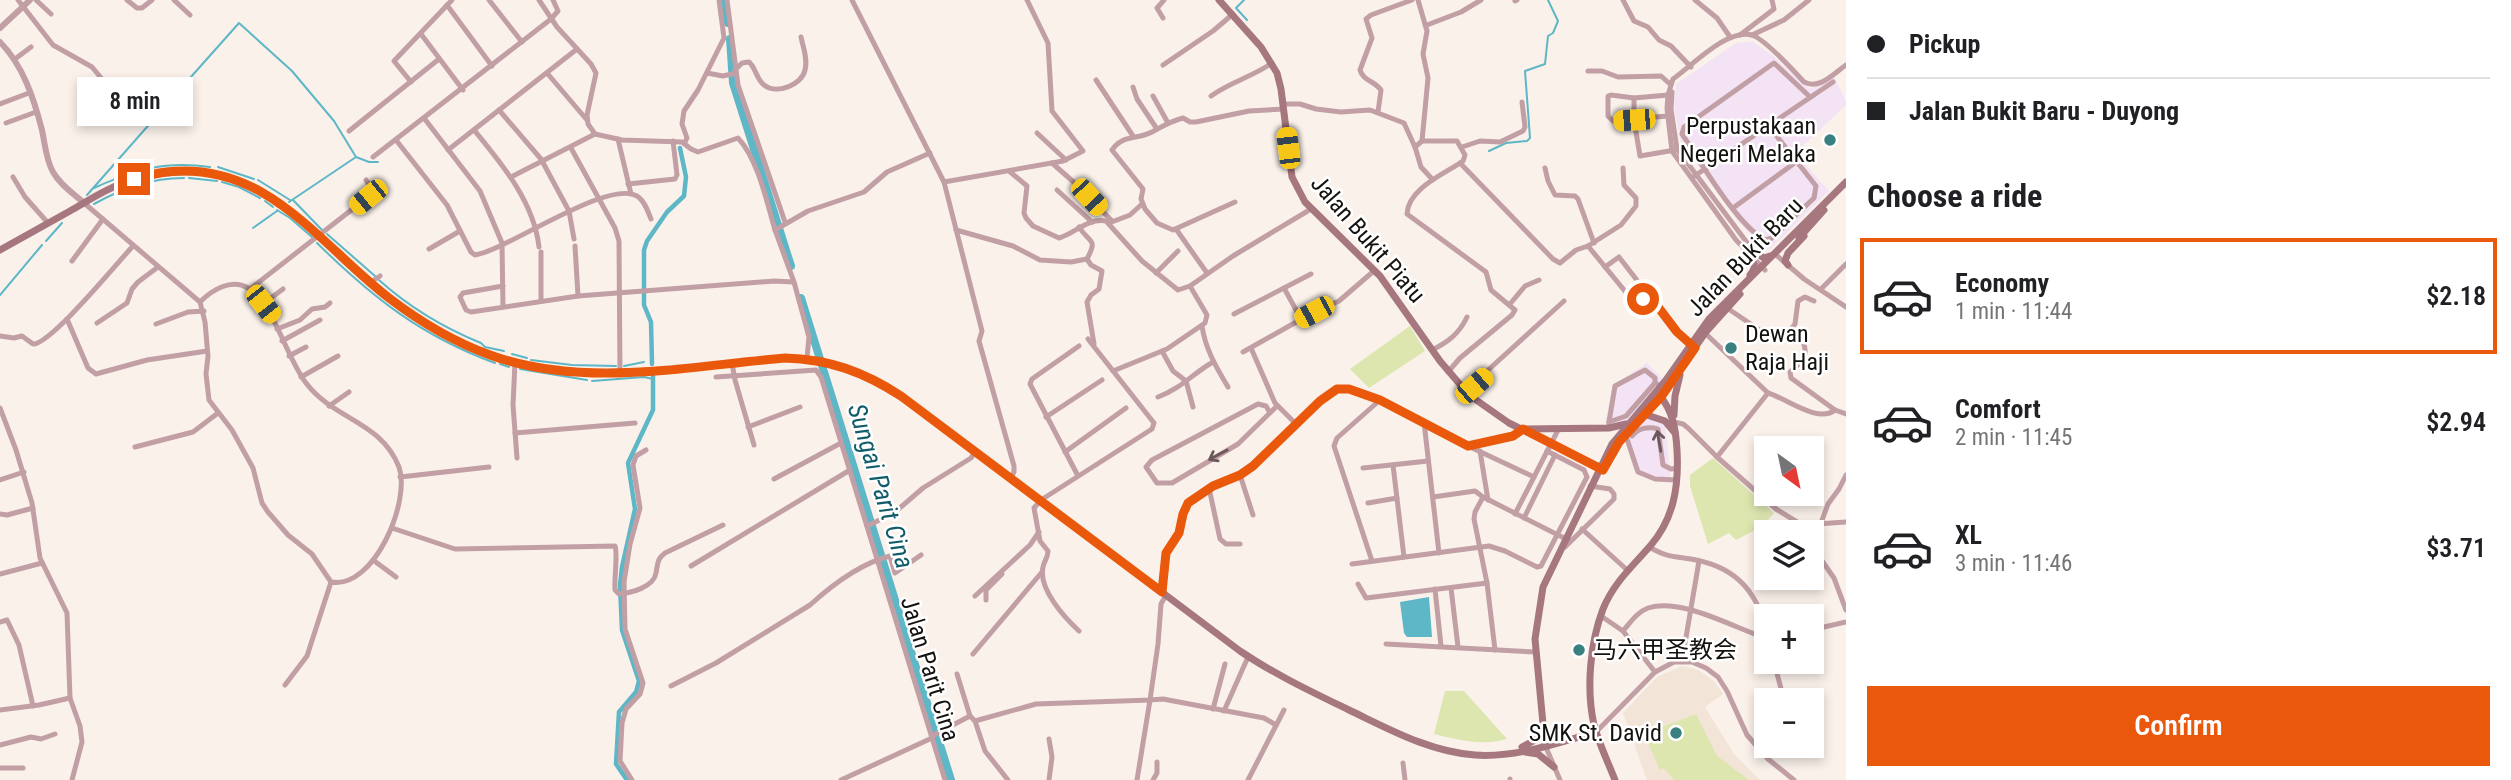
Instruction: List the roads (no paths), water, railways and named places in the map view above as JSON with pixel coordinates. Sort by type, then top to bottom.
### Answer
[{"type":"main road","name":"Jalan Bukit Piatu","points":[[1219,0],[1272,63],[1279,81],[1292,177],[1311,209],[1375,270],[1448,372],[1465,391],[1498,417],[1523,429],[1549,448],[1601,468]]},
{"type":"main road","points":[[0,250],[106,190],[134,179],[166,172],[196,172],[222,176],[280,202],[375,279],[409,312],[449,337],[493,356],[561,370],[621,374],[732,363],[809,359],[855,370],[884,385],[1248,657],[1403,736],[1447,751],[1493,755],[1518,752],[1596,732]]},
{"type":"main road","name":"Jalan Bukit Baru","points":[[1777,256],[1846,182]]},
{"type":"main road","name":"Jalan Bukit Baru","points":[[1601,468],[1629,435],[1658,390],[1688,359],[1702,327],[1846,187]]},
{"type":"main road","points":[[1788,265],[1785,261],[1788,253],[1819,216]]},
{"type":"main road","points":[[1751,253],[1769,257],[1809,219]]},
{"type":"main road","points":[[1723,308],[1754,270],[1751,253]]},
{"type":"main road","name":"Jalan Bukit Baru","points":[[1545,745],[1535,652],[1538,609],[1547,574],[1612,444],[1723,308]]},
{"type":"main road","points":[[1615,780],[1596,732],[1591,705],[1596,634],[1614,586],[1626,569],[1649,547],[1671,513],[1678,468],[1674,422],[1676,391],[1688,359]]},
{"type":"main road","points":[[1658,390],[1674,422]]},
{"type":"main road","points":[[1644,414],[1665,421],[1675,433]]},
{"type":"main road","points":[[1523,429],[1558,430],[1630,423]]},
{"type":"main road","points":[[1493,755],[1534,742],[1540,734],[1544,720]]},
{"type":"main road","points":[[1518,752],[1538,754],[1554,767]]},
{"type":"street","points":[[18,0],[53,45],[92,67],[127,109]]},
{"type":"street","points":[[1,26],[30,0]]},
{"type":"street","points":[[36,0],[51,13]]},
{"type":"street","points":[[127,0],[137,8],[142,8],[152,0]]},
{"type":"street","points":[[174,0],[190,15]]},
{"type":"street","points":[[489,0],[522,42]]},
{"type":"street","points":[[539,0],[551,19],[591,64],[597,76],[592,87],[587,120]]},
{"type":"street","points":[[373,157],[463,90],[551,19],[558,11],[553,0]]},
{"type":"street","points":[[685,142],[686,135],[682,124],[684,111],[709,73],[724,38],[719,0]]},
{"type":"street","points":[[727,0],[733,36],[733,73],[780,226],[809,337],[809,359]]},
{"type":"street","points":[[852,0],[944,182],[982,331],[979,341],[1014,466],[1010,479]]},
{"type":"street","points":[[944,182],[1066,160],[1083,151],[1052,111],[1048,43],[1027,0]]},
{"type":"street","points":[[1163,18],[1157,8],[1164,0]]},
{"type":"street","points":[[1378,111],[1381,90],[1365,79],[1360,70],[1372,38],[1366,19],[1412,0]]},
{"type":"street","points":[[1418,0],[1427,25],[1423,54],[1428,78],[1422,141]]},
{"type":"street","points":[[1427,25],[1461,12],[1481,0]]},
{"type":"street","points":[[1623,0],[1634,21],[1648,27],[1659,40],[1679,53],[1691,66]]},
{"type":"street","points":[[1695,0],[1717,18],[1730,37]]},
{"type":"street","points":[[1741,35],[1774,9],[1772,0]]},
{"type":"street","points":[[1766,267],[1751,253],[1675,150],[1667,116],[1668,95],[1672,81],[1730,37],[1752,35],[1784,20],[1809,0]]},
{"type":"street","points":[[411,82],[394,61],[450,3],[492,66]]},
{"type":"street","points":[[1163,65],[1207,36],[1233,14]]},
{"type":"street","points":[[421,34],[463,90]]},
{"type":"street","points":[[1752,35],[1808,84],[1820,84],[1846,65]]},
{"type":"street","points":[[709,73],[733,73],[742,63],[749,62],[766,87],[781,88],[794,84],[800,80],[806,69],[801,37]]},
{"type":"street","points":[[0,42],[15,59],[29,93],[53,172],[133,246],[200,302],[204,312],[209,400],[232,430],[253,468],[262,503],[268,513],[288,536],[309,550],[331,582],[352,580],[373,560],[393,528],[400,477],[398,466],[380,437],[329,406],[315,394],[289,356],[272,317],[250,289],[239,285],[223,285],[200,302]]},
{"type":"street","points":[[15,59],[31,47]]},
{"type":"street","points":[[448,150],[577,49]]},
{"type":"street","points":[[349,131],[439,59]]},
{"type":"street","points":[[1211,96],[1230,83],[1235,84],[1254,75],[1272,63]]},
{"type":"street","points":[[1768,125],[1816,187],[1816,192],[1814,198],[1772,238],[1762,239],[1746,225],[1705,168],[1682,134],[1684,127],[1774,63],[1809,96]]},
{"type":"street","points":[[1588,71],[1602,71],[1618,77],[1652,78],[1659,75],[1672,81]]},
{"type":"street","points":[[547,73],[587,120],[595,134]]},
{"type":"street","points":[[1096,79],[1133,136]]},
{"type":"street","points":[[1672,81],[1671,109],[1675,150]]},
{"type":"street","points":[[1693,177],[1833,82]]},
{"type":"street","points":[[1133,88],[1136,99],[1157,129]]},
{"type":"street","points":[[0,104],[29,93]]},
{"type":"street","points":[[1667,116],[1613,121],[1609,118],[1608,96],[1613,94],[1634,98],[1668,95]]},
{"type":"street","points":[[1153,96],[1168,122]]},
{"type":"street","points":[[1634,98],[1634,120],[1640,156],[1675,150]]},
{"type":"street","points":[[1462,147],[1479,141],[1500,142],[1511,135],[1521,133],[1525,127],[1522,102]]},
{"type":"street","points":[[1207,273],[1176,229],[1157,223],[1142,204],[1143,189],[1112,150],[1118,142],[1149,134],[1168,122],[1183,118],[1190,122],[1283,106],[1300,104],[1328,111],[1378,111],[1404,123],[1419,162],[1433,180]]},
{"type":"street","points":[[499,110],[542,162],[569,211],[574,239]]},
{"type":"street","points":[[6,123],[36,112]]},
{"type":"street","points":[[424,118],[480,191],[502,243],[503,307]]},
{"type":"street","points":[[474,130],[511,177],[537,228],[541,301]]},
{"type":"street","points":[[1037,133],[1066,160]]},
{"type":"street","points":[[511,177],[595,134],[618,139],[685,142],[698,152],[738,138],[743,143],[780,226]]},
{"type":"street","points":[[618,139],[631,194],[643,202],[651,219]]},
{"type":"street","points":[[396,140],[447,205],[475,255],[598,199],[631,194]]},
{"type":"street","points":[[1415,147],[1422,141],[1453,140],[1462,147],[1465,155],[1460,163],[1433,180],[1410,202],[1407,214],[1486,272],[1491,290],[1514,309],[1514,313],[1460,358],[1448,372]]},
{"type":"street","points":[[628,184],[675,179],[677,175],[673,141]]},
{"type":"street","points":[[571,148],[618,234],[621,266],[621,374]]},
{"type":"street","points":[[780,226],[808,211],[864,192],[887,172],[930,153]]},
{"type":"street","points":[[1733,208],[1796,162]]},
{"type":"street","points":[[1052,163],[1077,185],[1111,222],[1142,261],[1178,290],[1190,286],[1311,209]]},
{"type":"street","points":[[1460,163],[1556,262],[1563,262],[1576,250],[1591,245],[1621,225],[1636,206],[1634,194],[1623,183],[1623,168]]},
{"type":"street","points":[[1545,168],[1555,195],[1575,196],[1578,199],[1591,245],[1605,267],[1633,301],[1649,295]]},
{"type":"street","points":[[1009,171],[1027,186],[1024,212],[1032,226],[1059,238],[1092,222],[1111,222],[1130,215],[1142,204]]},
{"type":"street","points":[[13,177],[25,197],[48,223]]},
{"type":"street","points":[[250,289],[297,251],[320,237],[370,195],[372,189],[366,180]]},
{"type":"street","points":[[1057,190],[1092,222]]},
{"type":"street","points":[[1176,229],[1235,202]]},
{"type":"street","points":[[72,261],[103,219]]},
{"type":"street","points":[[956,230],[1013,246],[1040,260],[1071,262],[1087,259],[1094,248],[1094,244],[1079,227]]},
{"type":"street","points":[[429,249],[460,231]]},
{"type":"street","points":[[0,336],[22,336],[36,345],[67,319],[133,246]]},
{"type":"street","points":[[575,246],[578,296]]},
{"type":"street","points":[[1156,273],[1178,251]]},
{"type":"street","points":[[1777,256],[1846,307]]},
{"type":"street","points":[[1605,267],[1619,257],[1693,347]]},
{"type":"street","points":[[1087,259],[1091,265],[1102,271],[1099,289],[1087,302],[1095,348]]},
{"type":"street","points":[[1821,289],[1846,264]]},
{"type":"street","points":[[97,323],[127,303],[138,282],[158,267]]},
{"type":"street","points":[[1243,352],[1339,301],[1375,270]]},
{"type":"street","points":[[1234,314],[1311,274]]},
{"type":"street","points":[[1510,304],[1525,286],[1539,280]]},
{"type":"street","points":[[503,286],[463,293],[460,297],[469,312],[639,290],[794,282]]},
{"type":"street","points":[[1113,371],[1162,351],[1202,326],[1207,315],[1190,286]]},
{"type":"street","points":[[1284,288],[1301,319]]},
{"type":"street","points":[[263,304],[284,289]]},
{"type":"street","points":[[1788,333],[1795,324],[1798,301],[1805,297],[1814,301]]},
{"type":"street","points":[[1465,391],[1496,366],[1564,301]]},
{"type":"street","points":[[277,329],[300,320],[312,309],[325,307],[330,303]]},
{"type":"street","points":[[1723,308],[1770,337],[1788,333],[1800,338],[1805,347],[1802,360],[1790,372],[1791,378],[1835,410],[1846,414]]},
{"type":"street","points":[[156,324],[188,312],[204,312]]},
{"type":"street","points":[[1432,350],[1452,338],[1466,317]]},
{"type":"street","points":[[67,319],[88,368],[96,374],[146,360],[207,351]]},
{"type":"street","points":[[282,341],[320,320]]},
{"type":"street","points":[[1202,326],[1213,362],[1228,387]]},
{"type":"street","points":[[1704,333],[1767,391],[1816,415],[1830,414],[1835,410]]},
{"type":"street","points":[[974,654],[1042,572],[1049,554],[1039,535],[1034,508],[1041,500],[1154,426],[1153,420],[1088,339]]},
{"type":"street","points":[[1078,476],[1030,382],[1079,346]]},
{"type":"street","points":[[289,356],[306,347]]},
{"type":"street","points":[[1251,348],[1275,403],[1296,424]]},
{"type":"street","points":[[1162,351],[1173,371],[1186,381],[1193,407]]},
{"type":"street","points":[[301,377],[338,356]]},
{"type":"street","points":[[516,362],[513,405],[517,458]]},
{"type":"street","points":[[1158,397],[1176,390],[1213,362]]},
{"type":"street","points":[[732,363],[754,445]]},
{"type":"street","name":"Jalan Parit Cina","points":[[734,375],[816,370],[821,377],[880,558],[945,780]]},
{"type":"street","points":[[1645,370],[1655,379],[1658,390],[1626,416],[1609,425],[1615,386],[1645,370]]},
{"type":"street","points":[[716,377],[734,375]]},
{"type":"street","points":[[1046,417],[1102,380]]},
{"type":"street","points":[[1137,780],[1158,644],[1166,553],[1179,533],[1185,508],[1209,488],[1240,475],[1253,466],[1330,393],[1337,389],[1349,389],[1380,400],[1534,477]]},
{"type":"street","points":[[1717,457],[1767,391]]},
{"type":"street","points":[[329,406],[349,392]]},
{"type":"street","points":[[1372,561],[1334,446],[1337,438],[1380,400]]},
{"type":"street","points":[[1275,403],[1244,440],[1171,483],[1157,483],[1146,467],[1152,460],[1258,404],[1275,403]]},
{"type":"street","points":[[1258,404],[1266,406],[1269,413]]},
{"type":"street","points":[[748,427],[800,407]]},
{"type":"street","points":[[1065,452],[1126,408]]},
{"type":"street","points":[[1,411],[24,472],[42,563],[67,613],[70,698],[80,726],[82,742],[72,780]]},
{"type":"street","points":[[135,447],[193,432],[218,413]]},
{"type":"street","points":[[1424,422],[1439,552]]},
{"type":"street","points":[[1674,422],[1683,424],[1776,509],[1795,520]]},
{"type":"street","points":[[515,433],[635,423]]},
{"type":"street","points":[[1677,480],[1655,479],[1638,472],[1629,435],[1652,427],[1658,429],[1663,465],[1671,469],[1678,468]]},
{"type":"street","points":[[1468,446],[1513,436],[1523,429]]},
{"type":"street","points":[[1516,514],[1558,430]]},
{"type":"street","points":[[775,478],[841,443]]},
{"type":"street","points":[[1549,448],[1555,455],[1584,470],[1587,477],[1564,540]]},
{"type":"street","points":[[632,780],[621,761],[622,723],[626,709],[640,694],[643,683],[625,629],[623,594],[626,567],[640,508],[632,464],[636,456],[646,450]]},
{"type":"street","points":[[1480,451],[1485,499],[1474,515],[1495,650]]},
{"type":"street","points":[[868,525],[903,507],[923,488],[968,460],[975,452]]},
{"type":"street","points":[[1524,518],[1555,455]]},
{"type":"street","points":[[1363,468],[1428,461]]},
{"type":"street","points":[[1393,465],[1404,557]]},
{"type":"street","points":[[400,477],[489,467]]},
{"type":"street","points":[[691,566],[850,470]]},
{"type":"street","points":[[0,480],[24,472]]},
{"type":"street","points":[[1240,475],[1253,514]]},
{"type":"street","points":[[1822,520],[1828,504],[1846,475]]},
{"type":"street","points":[[1352,564],[1494,546],[1539,567],[1564,540],[1582,529],[1615,496],[1609,489],[1592,487]]},
{"type":"street","points":[[1209,488],[1220,539],[1226,544],[1240,544]]},
{"type":"street","points":[[1433,497],[1475,491],[1485,499],[1564,540]]},
{"type":"street","points":[[1368,503],[1397,498]]},
{"type":"street","points":[[0,514],[7,515],[33,508]]},
{"type":"street","points":[[1824,523],[1846,522]]},
{"type":"street","points":[[393,528],[454,549],[615,546],[615,590],[623,594],[638,590],[654,578],[659,558],[665,553],[723,525]]},
{"type":"street","points":[[1582,529],[1626,569]]},
{"type":"street","points":[[975,596],[1039,535]]},
{"type":"street","points":[[986,600],[986,590],[1039,535]]},
{"type":"street","points":[[1649,547],[1668,557],[1699,561],[1722,569],[1746,586],[1758,604]]},
{"type":"street","points":[[671,686],[716,663],[880,558],[890,556],[895,573],[921,555]]},
{"type":"street","points":[[373,560],[396,578]]},
{"type":"street","points":[[1682,661],[1699,561]]},
{"type":"street","points":[[0,574],[42,563]]},
{"type":"street","points":[[1824,563],[1844,595],[1846,610]]},
{"type":"street","points":[[1042,572],[1052,600],[1079,631]]},
{"type":"street","points":[[285,685],[307,656],[331,582]]},
{"type":"street","points":[[1358,584],[1366,598],[1486,583]]},
{"type":"street","points":[[1451,587],[1458,647]]},
{"type":"street","points":[[1435,589],[1441,646]]},
{"type":"street","points":[[1623,631],[1648,608],[1675,608],[1724,620],[1754,633]]},
{"type":"street","points":[[1601,617],[1623,631],[1655,672]]},
{"type":"street","points":[[0,622],[7,620],[19,645],[33,706]]},
{"type":"street","points":[[1824,627],[1846,622]]},
{"type":"street","points":[[1387,644],[1535,652]]},
{"type":"street","points":[[1224,711],[1248,657]]},
{"type":"street","points":[[1596,732],[1655,672],[1682,661],[1700,665],[1717,677],[1731,698],[1741,725],[1754,744]]},
{"type":"street","points":[[1213,709],[1224,664]]},
{"type":"street","points":[[957,674],[983,748],[1008,780]]},
{"type":"street","points":[[0,710],[70,698]]},
{"type":"street","points":[[841,780],[973,719],[1036,704],[1163,699],[1264,718],[1276,725]]},
{"type":"street","points":[[1248,780],[1283,710]]},
{"type":"street","points":[[0,745],[31,737],[41,739],[55,734]]},
{"type":"street","points":[[1049,739],[1052,757],[1049,780]]},
{"type":"street","points":[[1545,745],[1560,780]]},
{"type":"street","points":[[1769,758],[1794,780]]},
{"type":"street","points":[[1153,780],[1157,773],[1157,762]]},
{"type":"street","points":[[1402,763],[1405,780]]},
{"type":"street","points":[[0,768],[23,768]]},
{"type":"water","points":[[1429,597],[1432,637],[1407,637],[1404,633],[1400,602]]},
{"type":"waterway","name":"Sungai Parit Cina","points":[[723,0],[728,23]]},
{"type":"waterway","points":[[1244,0],[1236,8],[1247,20]]},
{"type":"waterway","points":[[1489,151],[1506,143],[1527,141],[1530,138],[1525,71],[1545,64],[1548,36],[1553,33],[1558,21],[1548,0]]},
{"type":"waterway","points":[[190,78],[239,23],[292,71],[334,121],[356,157],[289,202]]},
{"type":"waterway","name":"Sungai Parit Cina","points":[[730,39],[733,83],[791,266]]},
{"type":"waterway","points":[[157,115],[187,81]]},
{"type":"waterway","points":[[87,195],[154,119]]},
{"type":"waterway","points":[[652,364],[651,322],[644,305],[644,250],[667,212],[684,196],[686,177],[680,148]]},
{"type":"waterway","points":[[356,157],[378,162]]},
{"type":"waterway","points":[[94,188],[150,168],[178,165],[210,167]]},
{"type":"waterway","points":[[218,167],[254,179]]},
{"type":"waterway","points":[[94,204],[138,185],[184,178]]},
{"type":"waterway","points":[[189,178],[217,181]]},
{"type":"waterway","points":[[258,180],[290,200]]},
{"type":"waterway","points":[[222,182],[260,198]]},
{"type":"waterway","points":[[293,200],[323,231]]},
{"type":"waterway","points":[[265,201],[273,207]]},
{"type":"waterway","points":[[277,210],[312,237]]},
{"type":"waterway","points":[[253,228],[277,211]]},
{"type":"waterway","points":[[46,241],[62,223]]},
{"type":"waterway","points":[[327,234],[375,276]]},
{"type":"waterway","points":[[317,243],[358,281],[399,313],[444,340],[495,363]]},
{"type":"waterway","points":[[0,295],[42,245]]},
{"type":"waterway","points":[[379,280],[440,324],[485,347],[504,351]]},
{"type":"waterway","name":"Sungai Parit Cina","points":[[801,298],[951,780]]},
{"type":"waterway","points":[[512,354],[527,358]]},
{"type":"waterway","points":[[531,360],[572,365],[616,366]]},
{"type":"waterway","points":[[624,366],[644,362]]},
{"type":"waterway","points":[[500,364],[509,367]]},
{"type":"waterway","points":[[520,369],[587,380]]},
{"type":"waterway","points":[[627,780],[616,764],[619,712],[636,692],[639,681],[622,630],[620,585],[635,509],[628,463],[653,410],[653,375]]},
{"type":"waterway","points":[[592,381],[644,377],[653,379]]},
{"type":"place","name":"Perpustakaan Negeri Melaka","points":[[1830,140]]},
{"type":"place","name":"Dewan Raja Haji","points":[[1731,348]]},
{"type":"place","name":"马六甲圣教会","points":[[1579,650]]},
{"type":"place","name":"SMK St. David","points":[[1676,733]]}]
